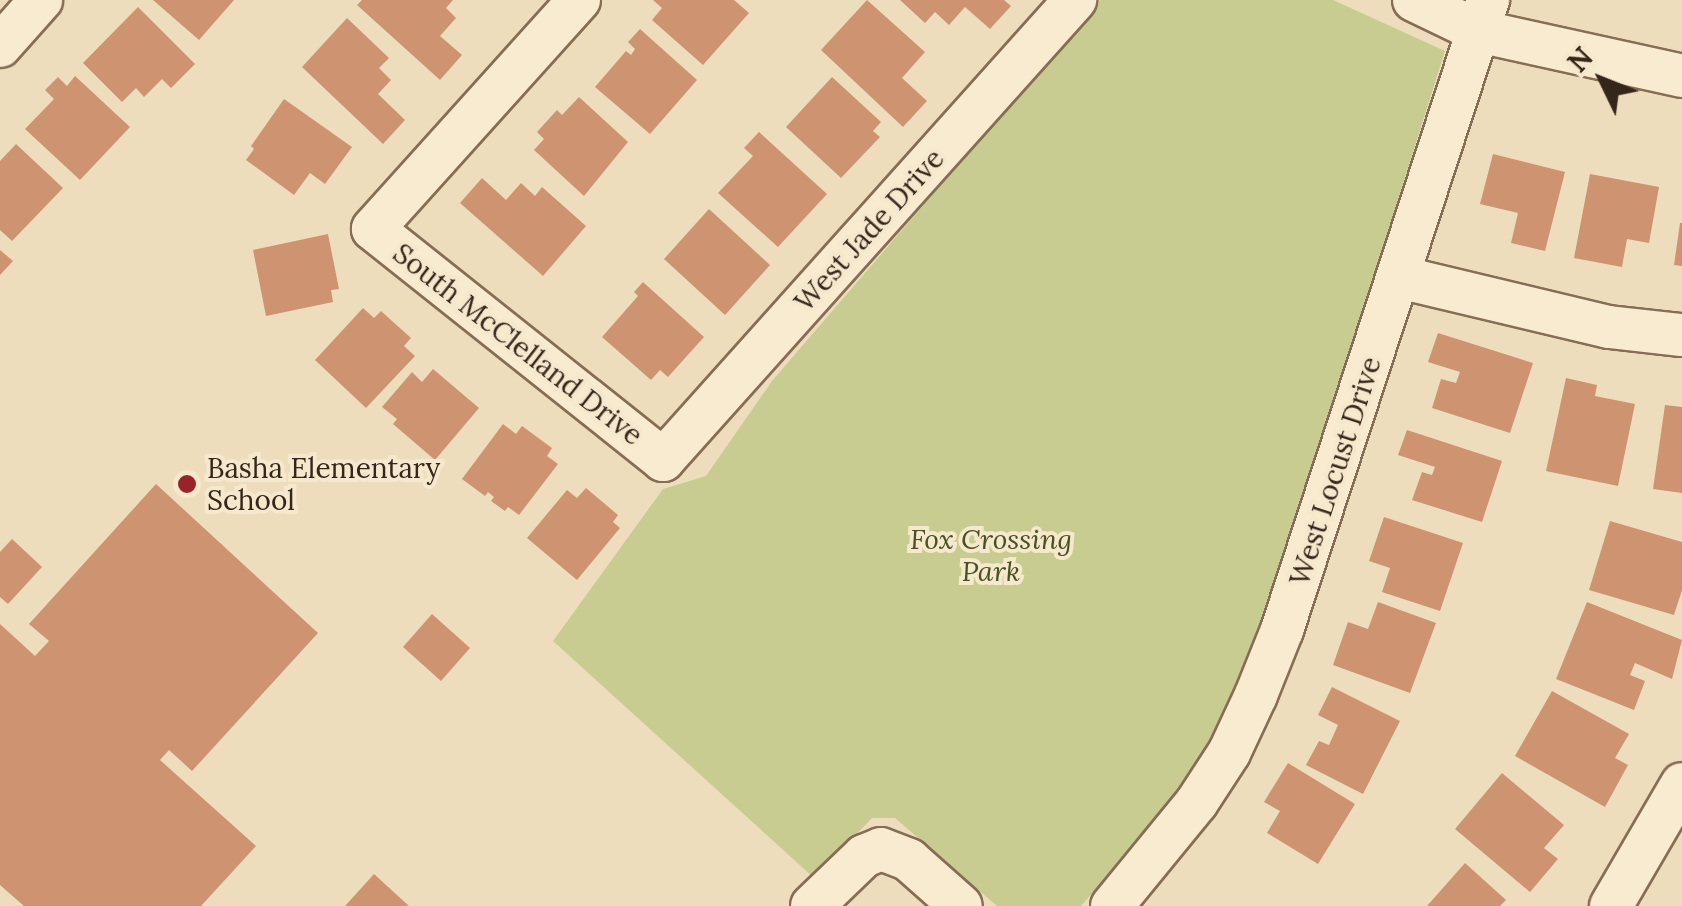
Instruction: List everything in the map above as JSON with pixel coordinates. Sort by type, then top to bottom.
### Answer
[{"type":"street","points":[[0,46],[41,0]]},
{"type":"street","name":"South McClelland Drive","points":[[579,0],[373,229],[663,460]]},
{"type":"street","name":"West Jade Drive","points":[[663,460],[1075,0]]},
{"type":"street","points":[[1414,0],[1483,16],[1682,76]]},
{"type":"street","name":"West Locust Drive","points":[[1112,906],[1197,802],[1229,753],[1256,695],[1399,277],[1483,16]]},
{"type":"street","points":[[1399,277],[1609,327],[1682,335]]},
{"type":"street","points":[[1612,906],[1682,784]]},
{"type":"street","points":[[812,906],[864,856],[881,849],[909,860],[961,906]]},
{"type":"green space","name":"Fox Crossing Park","points":[[1100,0],[1333,0],[1445,51],[1285,557],[1243,674],[1206,748],[1152,825],[1081,906],[997,906],[895,818],[872,818],[814,878],[553,641],[663,489],[706,476],[772,381]]},
{"type":"building","points":[[153,0],[234,0],[199,40]]},
{"type":"building","points":[[362,0],[453,0],[446,8],[456,18],[440,36],[462,55],[440,80],[357,5]]},
{"type":"building","points":[[653,0],[734,0],[749,13],[703,65],[652,20],[662,8]]},
{"type":"building","points":[[867,0],[925,52],[902,78],[927,101],[903,127],[821,50]]},
{"type":"building","points":[[900,0],[1004,0],[1011,6],[990,29],[965,7],[949,25],[935,12],[925,23]]},
{"type":"building","points":[[138,7],[195,64],[171,88],[162,79],[144,97],[136,88],[122,102],[83,63]]},
{"type":"building","points":[[347,18],[389,58],[379,68],[391,80],[378,94],[405,120],[383,144],[302,67]]},
{"type":"building","points":[[640,29],[697,80],[650,134],[595,87],[626,51],[631,55],[635,49],[628,42]]},
{"type":"building","points":[[75,76],[130,127],[80,180],[25,129],[54,99],[45,90],[58,77],[67,86]]},
{"type":"building","points":[[832,77],[881,122],[873,131],[880,137],[841,178],[786,127]]},
{"type":"building","points":[[579,97],[628,142],[584,196],[534,150],[544,139],[537,132],[557,110],[562,115]]},
{"type":"building","points":[[284,99],[352,147],[325,184],[310,173],[294,195],[246,160],[254,149],[251,146]]},
{"type":"building","points":[[759,132],[827,194],[778,247],[718,193],[753,156],[744,148]]},
{"type":"building","points":[[16,144],[63,188],[12,241],[0,230],[0,161]]},
{"type":"building","points":[[1493,154],[1565,172],[1545,251],[1511,243],[1518,213],[1480,204]]},
{"type":"building","points":[[1590,174],[1659,187],[1649,243],[1627,239],[1622,267],[1574,258]]},
{"type":"building","points":[[482,178],[506,200],[521,183],[535,196],[542,187],[586,226],[543,276],[460,203]]},
{"type":"building","points":[[709,209],[770,265],[725,315],[664,259]]},
{"type":"building","points":[[1682,223],[1682,266],[1674,265]]},
{"type":"building","points":[[328,234],[339,289],[331,290],[333,302],[266,316],[253,250]]},
{"type":"building","points":[[0,250],[13,261],[0,275]]},
{"type":"building","points":[[643,282],[704,337],[668,377],[660,370],[651,380],[602,337],[638,296],[634,292]]},
{"type":"building","points":[[363,308],[374,318],[381,311],[411,338],[404,346],[415,356],[366,408],[315,360]]},
{"type":"building","points":[[1438,333],[1533,363],[1510,433],[1432,408],[1441,379],[1456,383],[1460,372],[1428,362]]},
{"type":"building","points":[[433,369],[479,408],[435,460],[393,424],[397,419],[382,407],[412,372],[422,382]]},
{"type":"building","points":[[1566,378],[1597,385],[1595,396],[1635,404],[1618,486],[1546,471]]},
{"type":"building","points":[[1665,405],[1682,407],[1682,493],[1653,489]]},
{"type":"building","points":[[503,424],[516,434],[522,426],[552,448],[547,456],[558,464],[519,515],[508,507],[505,511],[491,501],[494,497],[488,492],[485,496],[462,479]]},
{"type":"building","points":[[1407,430],[1502,461],[1482,522],[1412,500],[1422,472],[1432,475],[1435,467],[1398,455]]},
{"type":"building","points":[[156,484],[318,633],[192,771],[169,750],[160,760],[256,846],[201,906],[24,906],[0,885],[0,624],[35,656],[49,641],[29,624]]},
{"type":"building","points":[[586,488],[618,515],[613,522],[620,528],[577,580],[527,538],[567,490],[577,498]]},
{"type":"building","points":[[1384,517],[1463,543],[1440,611],[1382,592],[1390,568],[1369,561]]},
{"type":"building","points":[[1610,521],[1682,542],[1682,590],[1674,615],[1589,590]]},
{"type":"building","points":[[12,539],[42,567],[8,604],[0,597],[0,552]]},
{"type":"building","points":[[1378,602],[1436,623],[1410,693],[1333,665],[1348,622],[1368,629]]},
{"type":"building","points":[[1587,602],[1682,640],[1672,679],[1635,663],[1630,675],[1645,681],[1634,710],[1556,679]]},
{"type":"building","points":[[432,614],[470,648],[441,681],[403,647]]},
{"type":"building","points":[[1332,687],[1400,721],[1363,794],[1306,765],[1319,741],[1329,745],[1338,725],[1318,715]]},
{"type":"building","points":[[1552,691],[1629,734],[1615,758],[1628,765],[1605,807],[1515,756]]},
{"type":"building","points":[[1288,763],[1355,804],[1318,864],[1267,833],[1280,811],[1264,802]]},
{"type":"building","points":[[1502,773],[1564,825],[1544,848],[1558,859],[1530,892],[1455,829]]},
{"type":"building","points":[[1465,863],[1506,900],[1500,906],[1427,906]]},
{"type":"building","points":[[374,874],[409,906],[345,906]]},
{"type":"place","name":"Basha Elementary School","points":[[187,484]]}]
